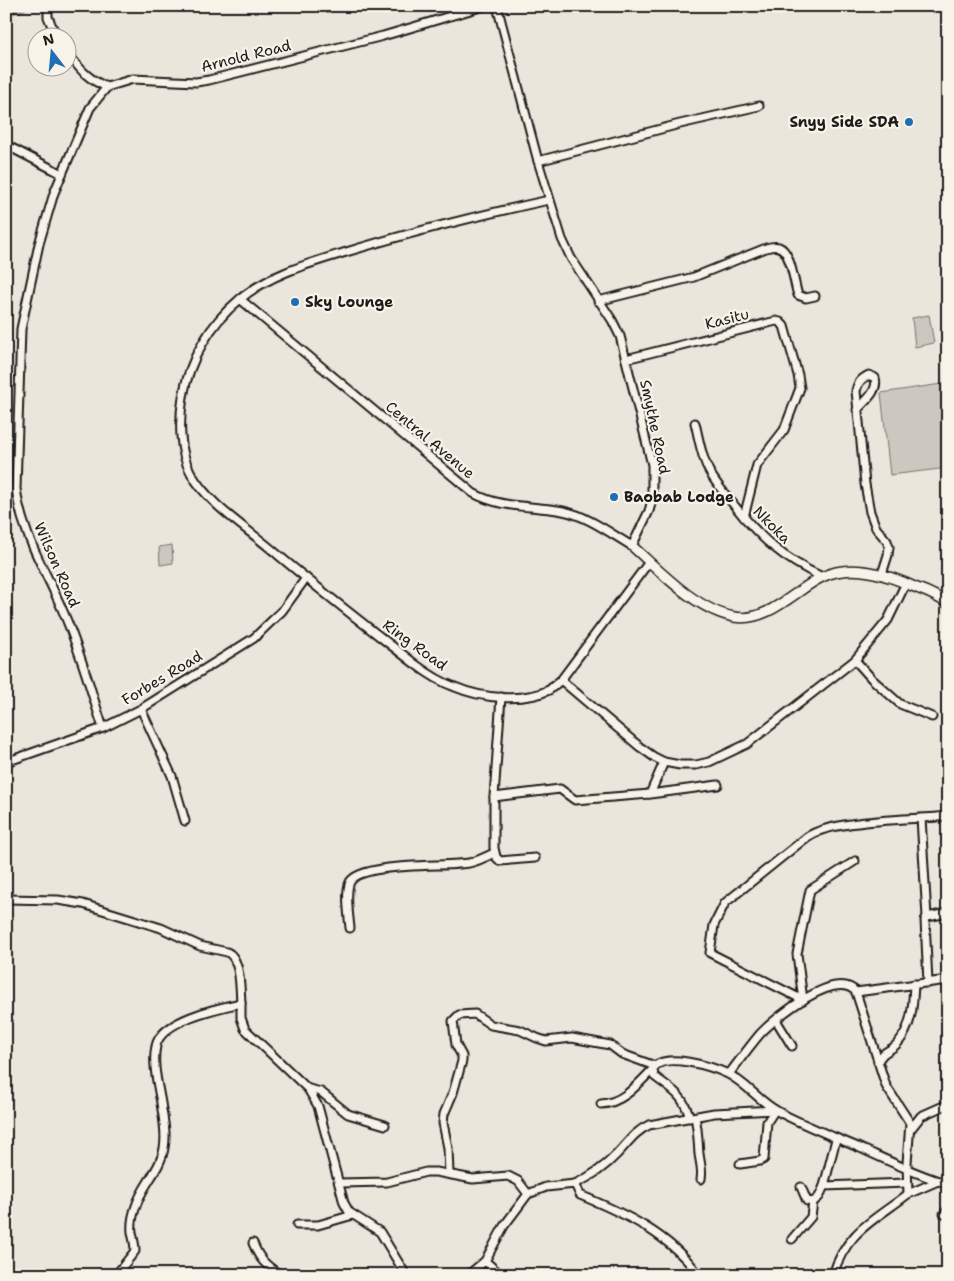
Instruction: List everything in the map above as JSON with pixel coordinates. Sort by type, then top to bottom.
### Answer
[{"type":"street","points":[[48,6],[48,17],[53,28]]},
{"type":"street","name":"Arnold Road","points":[[107,87],[132,79],[196,82],[209,80],[383,36],[466,8],[484,6]]},
{"type":"street","name":"Smythe Road","points":[[498,6],[538,160],[562,239],[571,258],[612,320],[620,336],[626,359],[652,465],[653,487],[649,512],[632,546]]},
{"type":"street","points":[[6,145],[62,174],[90,108],[107,87],[95,83],[78,65]]},
{"type":"street","points":[[538,160],[759,106]]},
{"type":"street","name":"Wilson Road","points":[[62,174],[54,193],[39,244],[21,329],[16,489],[19,510],[26,535],[63,610],[103,728]]},
{"type":"street","name":"Ring Road","points":[[549,200],[437,227],[297,268],[256,287],[223,315],[197,352],[185,386],[181,411],[185,460],[191,474],[201,489],[238,524],[432,677],[455,688],[477,694],[524,697],[539,694],[550,689],[561,680],[649,562]]},
{"type":"street","points":[[598,300],[694,277],[766,248],[777,246],[784,251],[791,268],[798,295],[806,298],[815,296]]},
{"type":"street","name":"Central Avenue","points":[[240,299],[473,493],[484,499],[505,505],[556,510],[578,516],[632,546]]},
{"type":"street","name":"Kasitu","points":[[626,359],[776,321],[784,326],[800,388],[788,423],[757,465],[744,517]]},
{"type":"street","points":[[857,410],[877,384],[875,378],[869,375],[857,384],[857,410],[870,512],[876,528],[887,540],[889,547],[882,574]]},
{"type":"street","name":"Nkoka","points":[[695,422],[701,450],[709,471],[721,489],[763,539],[799,566],[822,577]]},
{"type":"street","points":[[632,546],[694,600],[717,612],[735,617],[748,617],[776,607],[822,577],[850,570],[882,574],[906,583],[948,604]]},
{"type":"street","name":"Forbes Road","points":[[6,762],[103,728],[141,709],[254,638],[282,611],[306,578]]},
{"type":"street","points":[[561,680],[640,747],[664,762],[696,765],[710,762],[747,744],[855,660],[888,620],[906,583]]},
{"type":"street","points":[[855,660],[872,679],[900,704],[932,718]]},
{"type":"street","points":[[501,697],[494,797],[494,853],[500,861],[535,858]]},
{"type":"street","points":[[141,709],[172,776],[186,821]]},
{"type":"street","points":[[650,794],[664,762]]},
{"type":"street","points":[[494,797],[560,789],[575,800],[650,794],[718,785]]},
{"type":"street","points":[[803,1000],[710,953],[714,925],[725,902],[813,833],[822,829],[948,816]]},
{"type":"street","points":[[921,818],[927,917],[925,920],[928,983]]},
{"type":"street","points":[[350,928],[348,891],[350,882],[356,876],[392,868],[468,863],[481,860],[494,853]]},
{"type":"street","points":[[803,1000],[797,954],[810,890],[855,862]]},
{"type":"street","points":[[6,899],[58,900],[83,904],[161,928],[200,946],[232,954],[240,981],[241,1018],[245,1028],[308,1089],[318,1106],[344,1203],[353,1215],[380,1232],[406,1275]]},
{"type":"street","points":[[927,917],[948,913]]},
{"type":"street","points":[[856,992],[948,980]]},
{"type":"street","points":[[878,1062],[881,1054],[898,1044],[908,1030],[914,984]]},
{"type":"street","points":[[729,1074],[761,1034],[803,1000],[831,987],[846,986],[854,989],[886,1086],[910,1123],[908,1194]]},
{"type":"street","points":[[116,1275],[135,1251],[131,1227],[136,1205],[164,1150],[165,1136],[155,1052],[159,1037],[173,1026],[201,1013],[241,1003]]},
{"type":"street","points":[[449,1174],[448,1148],[443,1123],[444,1114],[453,1093],[462,1061],[462,1056],[456,1045],[453,1021],[459,1015],[475,1014],[491,1026],[520,1030],[546,1041],[572,1038],[610,1045],[622,1054],[654,1068]]},
{"type":"street","points":[[776,1020],[792,1046]]},
{"type":"street","points":[[601,1104],[610,1104],[624,1097],[654,1068],[667,1061],[687,1062],[729,1074],[775,1110],[908,1170],[948,1184]]},
{"type":"street","points":[[654,1068],[654,1076],[679,1096],[686,1104],[692,1118],[699,1135],[701,1179]]},
{"type":"street","points":[[308,1089],[321,1092],[348,1114],[385,1125]]},
{"type":"street","points":[[910,1130],[921,1116],[948,1104]]},
{"type":"street","points":[[468,1275],[485,1261],[504,1226],[528,1194],[546,1187],[575,1184],[598,1172],[619,1153],[639,1129],[649,1125],[714,1113],[775,1110]]},
{"type":"street","points":[[740,1164],[764,1159],[767,1122],[775,1110]]},
{"type":"street","points":[[801,1187],[806,1202],[813,1202],[819,1197],[824,1186],[836,1139]]},
{"type":"street","points":[[339,1183],[387,1182],[426,1172],[473,1179],[508,1176],[518,1181],[528,1194]]},
{"type":"street","points":[[833,1275],[838,1259],[859,1230],[908,1194],[938,1181]]},
{"type":"street","points":[[824,1186],[907,1183]]},
{"type":"street","points":[[575,1184],[580,1195],[638,1221],[663,1238],[681,1252],[699,1275]]},
{"type":"street","points":[[792,1239],[811,1217],[813,1202]]},
{"type":"street","points":[[297,1225],[318,1225],[353,1215]]},
{"type":"street","points":[[252,1243],[257,1255],[264,1264],[281,1275]]},
{"type":"street","points":[[485,1261],[501,1275]]},
{"type":"shaded area","points":[[929,315],[934,343],[915,347],[912,318]]},
{"type":"shaded area","points":[[948,383],[948,468],[890,475],[881,393]]},
{"type":"shaded area","points":[[172,545],[173,563],[160,565],[159,547]]},
{"type":"waterway","points":[[6,11],[22,6]]},
{"type":"place","name":"Snyy Side SDA","points":[[909,122]]},
{"type":"place","name":"Sky Lounge","points":[[295,302]]},
{"type":"place","name":"Baobab Lodge","points":[[614,497]]}]
